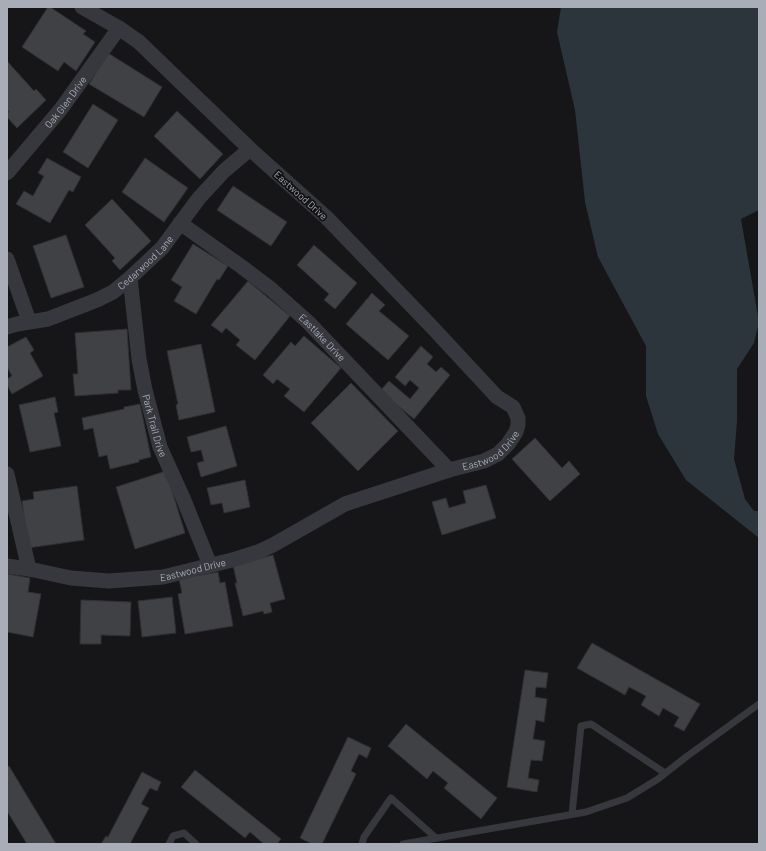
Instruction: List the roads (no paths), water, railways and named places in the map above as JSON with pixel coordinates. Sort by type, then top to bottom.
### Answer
[{"type":"street","name":"Eastwood Drive","points":[[7,566],[71,578],[109,581],[163,577],[258,552],[345,504],[449,470],[484,462],[498,454],[508,444],[516,432],[518,425],[516,412],[513,407],[497,397],[326,217],[250,149],[139,42],[119,28],[82,7]]},
{"type":"street","name":"Eastwood Drive","points":[[100,7],[119,28]]},
{"type":"street","name":"Oak Glen Drive","points":[[9,164],[62,109],[119,28]]},
{"type":"street","name":"Cedarwood Lane","points":[[7,327],[29,321],[48,319],[97,300],[113,292],[162,248],[199,198],[224,171],[250,149]]},
{"type":"street","name":"Eastlake Drive","points":[[180,223],[248,271],[308,322],[449,470]]},
{"type":"street","points":[[7,259],[29,321]]},
{"type":"street","name":"Park Trail Drive","points":[[130,278],[144,390],[160,447],[183,498],[210,565]]},
{"type":"street","points":[[7,474],[29,569]]},
{"type":"lane","points":[[403,844],[586,812],[627,798],[665,773],[759,704]]},
{"type":"lane","points":[[572,814],[581,726],[591,724],[665,773]]},
{"type":"lane","points":[[362,844],[364,837],[391,798],[436,838]]},
{"type":"lane","points":[[169,844],[173,836],[184,833],[196,844]]}]
